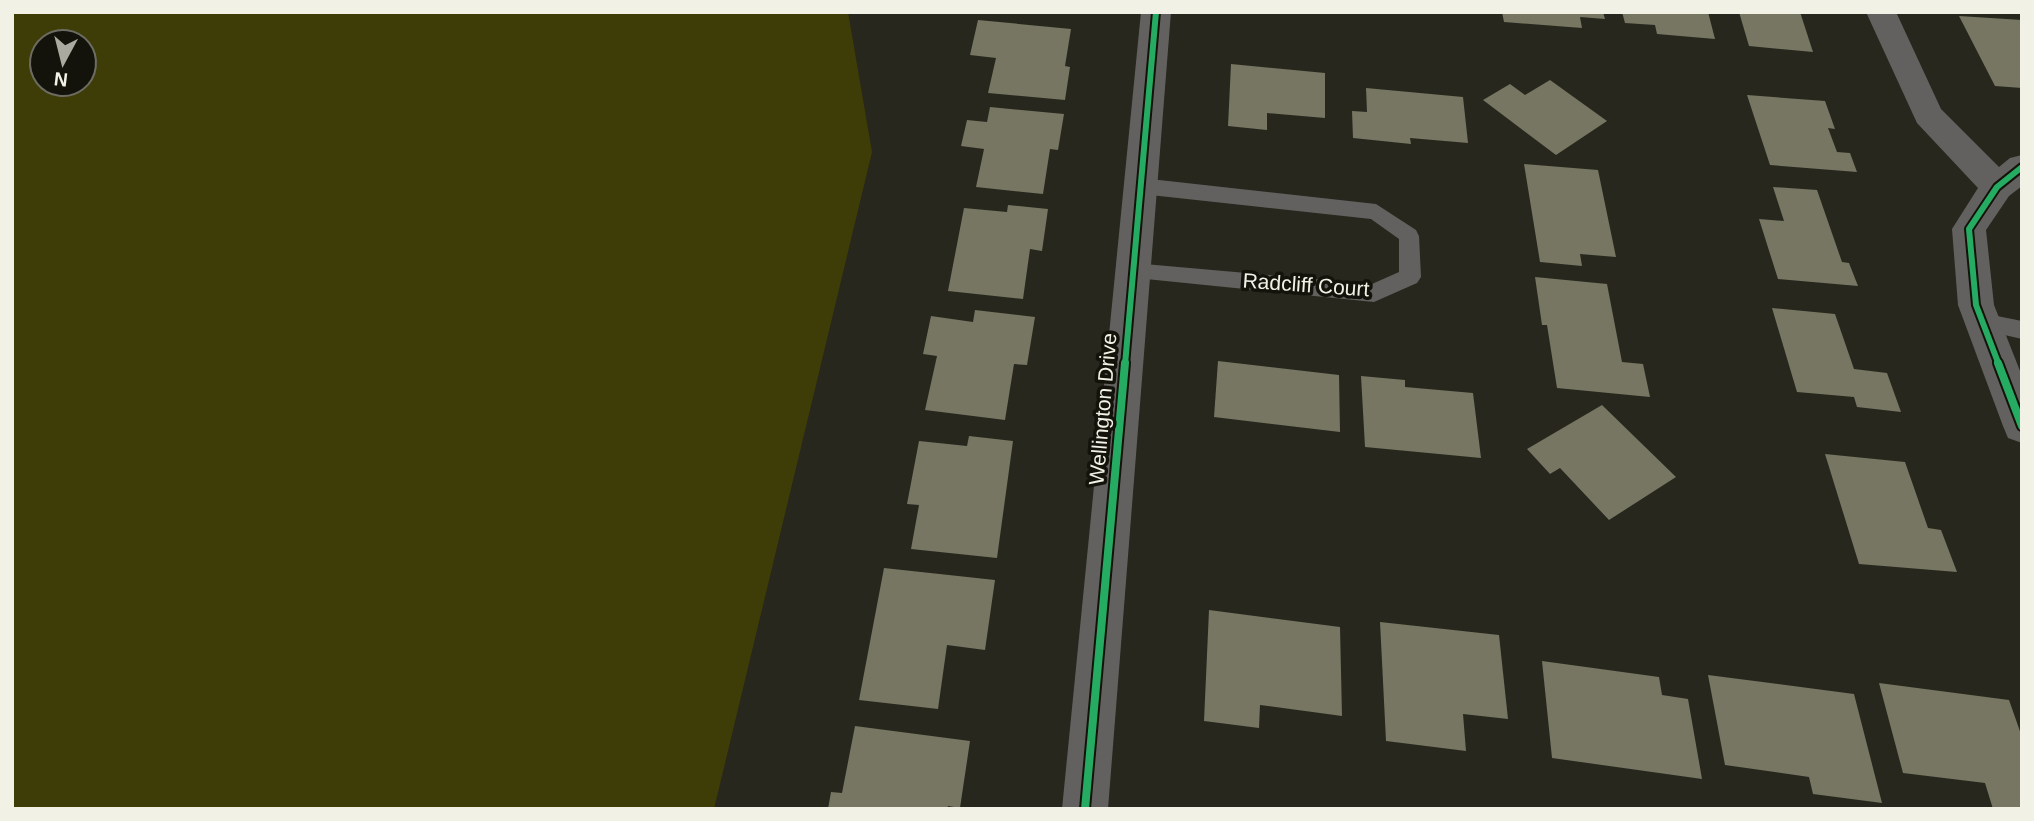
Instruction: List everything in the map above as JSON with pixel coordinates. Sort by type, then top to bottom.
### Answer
[{"type":"street","name":"Wellington Drive","points":[[1085,809],[1156,12]]},
{"type":"street","points":[[1881,12],[1928,116],[2009,177],[1969,229],[1976,305],[2022,426]]},
{"type":"lane","name":"Radcliff Court","points":[[1133,271],[1374,293],[1410,277],[1409,236],[1376,212],[1140,186]]},
{"type":"lane","points":[[1982,321],[2022,330]]},
{"type":"shaded area","points":[[12,12],[848,12],[872,152],[714,809],[12,809]]},
{"type":"building","points":[[1502,12],[1603,12],[1605,19],[1580,17],[1582,28],[1504,22]]},
{"type":"building","points":[[1622,12],[1708,12],[1715,39],[1657,34],[1655,25],[1625,23]]},
{"type":"building","points":[[1739,12],[1800,12],[1813,52],[1749,46]]},
{"type":"building","points":[[1959,16],[2022,20],[2022,88],[1995,86]]},
{"type":"building","points":[[978,20],[1071,29],[1065,66],[1070,67],[1065,100],[988,93],[996,58],[970,55]]},
{"type":"building","points":[[1231,64],[1325,73],[1325,118],[1267,113],[1267,130],[1228,126]]},
{"type":"building","points":[[1550,80],[1607,121],[1556,155],[1483,100],[1510,84],[1525,95]]},
{"type":"building","points":[[1366,88],[1463,97],[1468,143],[1410,138],[1411,144],[1353,138],[1352,111],[1367,112]]},
{"type":"building","points":[[1747,95],[1825,101],[1835,129],[1828,128],[1837,152],[1850,153],[1857,172],[1770,165]]},
{"type":"building","points":[[990,107],[1064,114],[1058,150],[1050,149],[1043,194],[976,187],[984,149],[961,146],[967,120],[987,122]]},
{"type":"building","points":[[1524,164],[1598,170],[1616,257],[1580,254],[1582,266],[1540,262]]},
{"type":"building","points":[[1773,187],[1817,190],[1842,262],[1849,263],[1858,286],[1778,279],[1759,219],[1784,221]]},
{"type":"building","points":[[1008,205],[1048,209],[1042,251],[1030,249],[1023,299],[948,291],[964,208],[1007,212]]},
{"type":"building","points":[[1535,277],[1607,284],[1622,362],[1643,364],[1650,397],[1557,388],[1547,325],[1542,325]]},
{"type":"building","points":[[1772,308],[1835,314],[1854,369],[1887,373],[1901,412],[1857,407],[1854,397],[1797,392]]},
{"type":"building","points":[[975,310],[1035,317],[1027,365],[1014,364],[1005,420],[925,410],[937,356],[923,354],[931,316],[973,322]]},
{"type":"building","points":[[1218,361],[1339,375],[1340,432],[1214,417]]},
{"type":"building","points":[[1361,376],[1405,380],[1405,387],[1473,393],[1481,458],[1365,447]]},
{"type":"building","points":[[1602,405],[1676,477],[1609,520],[1560,468],[1550,474],[1527,449]]},
{"type":"building","points":[[969,436],[1013,441],[997,558],[911,549],[919,505],[907,504],[919,441],[967,446]]},
{"type":"building","points":[[1825,454],[1905,462],[1928,528],[1941,530],[1957,572],[1859,564]]},
{"type":"building","points":[[884,568],[995,580],[985,650],[947,645],[938,709],[859,700]]},
{"type":"building","points":[[1209,610],[1340,627],[1342,716],[1260,705],[1259,728],[1204,721]]},
{"type":"building","points":[[1380,622],[1499,635],[1508,719],[1463,714],[1466,751],[1386,741]]},
{"type":"building","points":[[1542,661],[1659,677],[1662,695],[1688,699],[1702,779],[1552,758]]},
{"type":"building","points":[[1708,675],[1854,694],[1882,803],[1813,794],[1809,777],[1725,765]]},
{"type":"building","points":[[1879,683],[2009,700],[2022,737],[2022,809],[1993,809],[1985,783],[1903,773]]},
{"type":"building","points":[[855,726],[970,741],[960,808],[828,809],[831,792],[842,793]]},
{"type":"cycle path","points":[[1085,809],[1156,12]]},
{"type":"cycle path","points":[[2022,167],[1997,187],[1969,229],[1976,305],[2022,426]]}]
